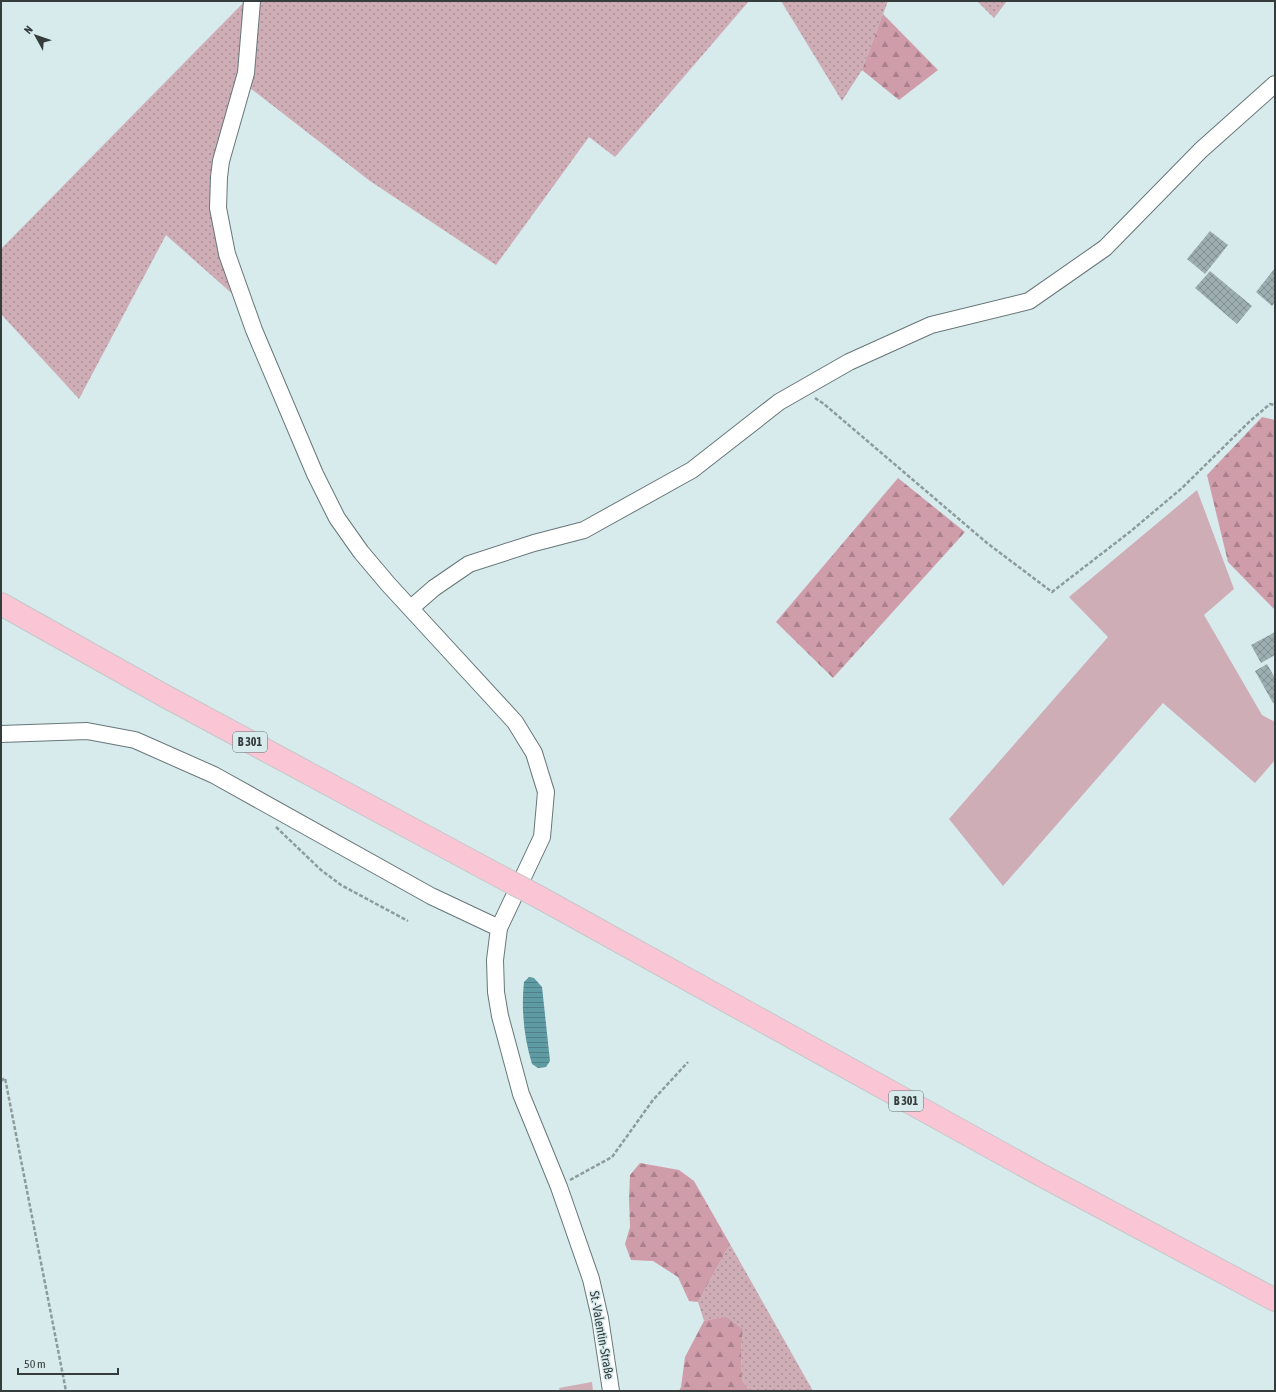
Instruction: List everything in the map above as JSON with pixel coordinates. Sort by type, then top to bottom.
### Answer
[{"type":"main road","name":"B 301","points":[[1,604],[163,695],[539,897],[1039,1174],[1275,1300]]},
{"type":"street","name":"St.-Valentin-Straße","points":[[252,1],[246,73],[221,161],[219,177],[218,208],[227,254],[254,330],[315,474],[337,518],[360,552],[515,722],[534,753],[546,792],[542,837],[499,928],[495,960],[496,992],[500,1016],[521,1094],[559,1187],[591,1279],[600,1318],[611,1391]]},
{"type":"street","points":[[411,608],[434,588],[469,564],[534,543],[584,530],[686,474],[779,402],[849,362],[932,325],[1029,301],[1105,248],[1200,150],[1275,84]]},
{"type":"street","points":[[1,734],[87,731],[135,740],[214,775],[430,896],[499,928]]},
{"type":"path","points":[[800,390],[824,404],[988,543],[1052,592],[1148,517],[1182,488],[1250,421],[1270,404],[1275,405]]},
{"type":"path","points":[[273,824],[321,870],[341,885],[408,921]]},
{"type":"path","points":[[559,1187],[612,1157],[653,1100],[688,1062]]},
{"type":"path","points":[[1,1081],[5,1078],[66,1391]]},
{"type":"shaded area","points":[[245,1],[245,70],[216,184],[237,298],[166,235],[79,399],[1,314],[1,249]]},
{"type":"shaded area","points":[[259,1],[749,1],[615,157],[589,137],[496,265],[370,181],[250,88]]},
{"type":"shaded area","points":[[781,1],[888,1],[862,70],[842,101]]},
{"type":"shaded area","points":[[977,1],[1007,1],[994,18]]},
{"type":"shaded area","points":[[1197,490],[1234,589],[1204,615],[1262,715],[1275,722],[1275,760],[1255,783],[1163,703],[1003,886],[949,819],[1108,637],[1069,597]]},
{"type":"shaded area","points":[[730,1244],[813,1391],[750,1391],[742,1380],[741,1352],[743,1329],[726,1316],[704,1321],[698,1302]]},
{"type":"shaded area","points":[[592,1382],[593,1391],[560,1391],[559,1388]]},
{"type":"green space","points":[[883,14],[938,70],[899,100],[862,70]]},
{"type":"green space","points":[[1262,417],[1275,420],[1275,610],[1228,562],[1207,475]]},
{"type":"green space","points":[[898,478],[965,532],[833,678],[776,622]]},
{"type":"green space","points":[[640,1163],[679,1170],[694,1181],[730,1244],[698,1302],[689,1301],[678,1277],[653,1261],[631,1260],[625,1244],[630,1227],[630,1175]]},
{"type":"green space","points":[[726,1316],[743,1329],[741,1352],[742,1380],[750,1391],[679,1391],[681,1387],[685,1357],[704,1321]]},
{"type":"water","points":[[529,977],[534,978],[542,987],[550,1061],[546,1067],[538,1068],[532,1064],[527,1044],[523,1013],[523,992],[524,982]]},
{"type":"building","points":[[1210,231],[1228,245],[1205,274],[1187,259]]},
{"type":"building","points":[[1275,268],[1275,302],[1272,306],[1256,292]]},
{"type":"building","points":[[1210,271],[1252,306],[1237,324],[1195,288]]},
{"type":"building","points":[[1275,632],[1275,655],[1261,663],[1251,645]]},
{"type":"building","points":[[1267,664],[1275,678],[1275,702],[1273,703],[1255,671]]}]
